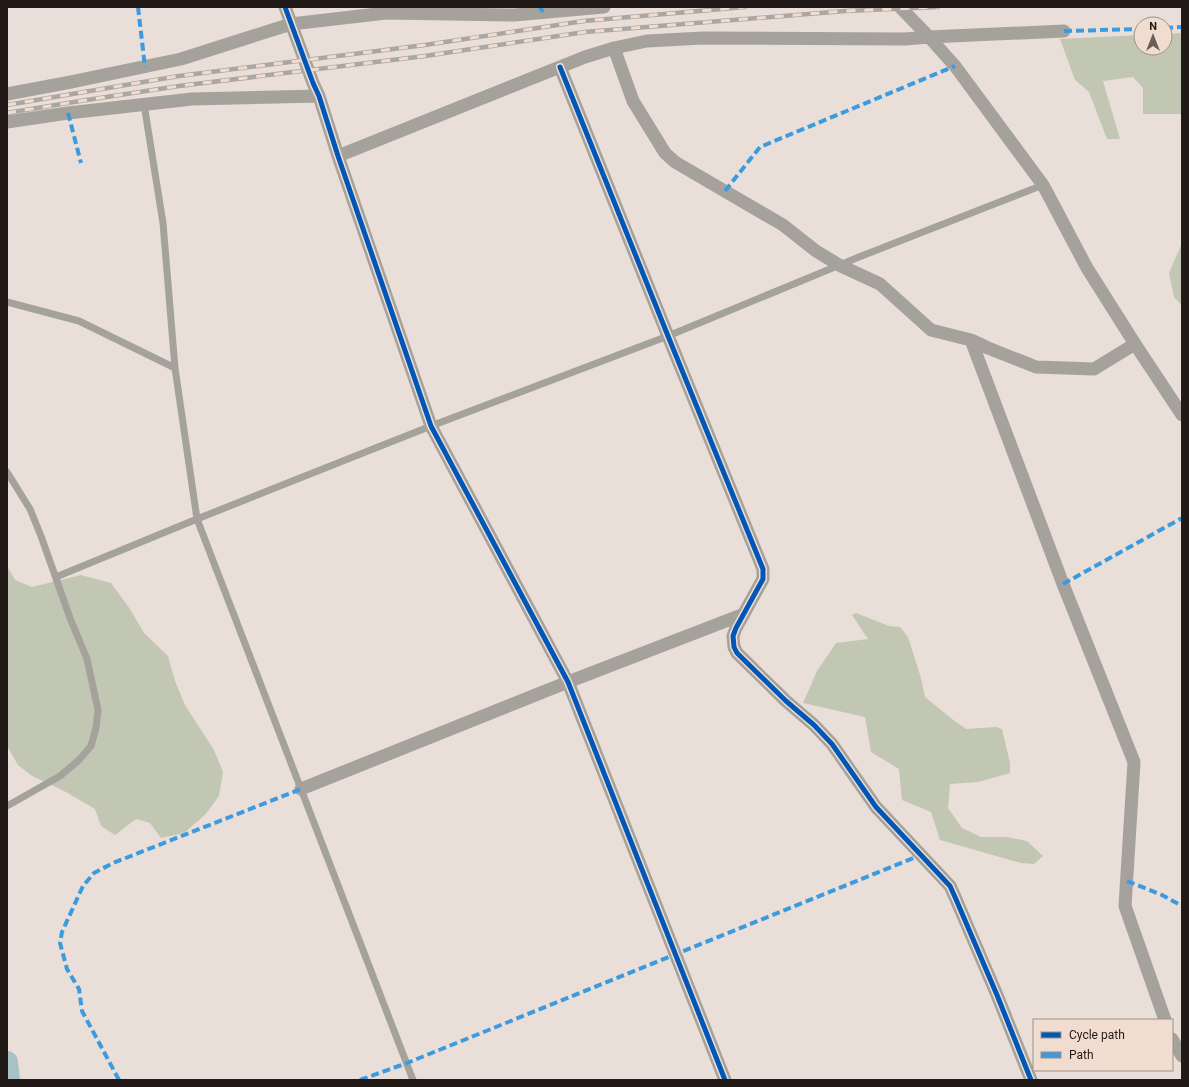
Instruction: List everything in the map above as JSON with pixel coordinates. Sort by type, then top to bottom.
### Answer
[{"type":"street","points":[[286,7],[292,28],[319,96],[338,156],[431,426],[568,682],[725,1080]]},
{"type":"street","points":[[7,94],[181,59],[292,28],[386,13],[514,15],[604,7]]},
{"type":"street","points":[[900,7],[956,66],[1043,185],[1087,268],[1182,415]]},
{"type":"street","points":[[338,156],[585,57],[614,48],[647,41],[703,38],[905,40],[929,37],[1064,32]]},
{"type":"street","points":[[614,48],[633,101],[665,153],[675,162],[783,225],[816,252],[880,284],[932,330],[971,340],[1036,367],[1094,369],[1135,344]]},
{"type":"street","points":[[560,67],[763,569],[763,579],[733,636],[734,647],[737,653],[832,744],[876,806],[950,886],[997,995],[1031,1080]]},
{"type":"street","points":[[7,122],[68,113],[192,99],[319,96]]},
{"type":"street","points":[[971,340],[1063,584],[1134,762],[1125,906],[1165,1019]]},
{"type":"street","points":[[301,789],[568,682],[744,614]]},
{"type":"street","points":[[1173,1041],[1182,1056]]},
{"type":"lane","points":[[144,104],[163,223],[176,368],[197,519],[414,1080]]},
{"type":"lane","points":[[56,577],[431,426],[668,336],[840,265],[1043,185]]},
{"type":"lane","points":[[7,302],[79,322],[176,368]]},
{"type":"lane","points":[[7,472],[30,509],[41,536],[70,618],[87,659],[98,710],[96,728],[91,746],[79,760],[60,776],[7,806]]},
{"type":"green space","points":[[1182,33],[1182,114],[1143,114],[1143,88],[1133,77],[1103,81],[1120,139],[1107,139],[1089,92],[1075,80],[1060,39],[1133,35],[1133,56],[1173,56],[1173,34]]},
{"type":"green space","points":[[1182,243],[1182,306],[1174,297],[1169,273]]},
{"type":"green space","points":[[7,566],[15,580],[32,587],[81,575],[111,583],[130,609],[144,633],[168,656],[175,681],[185,705],[214,750],[223,772],[219,796],[205,815],[184,833],[161,838],[150,823],[136,819],[115,835],[101,826],[95,809],[66,792],[32,776],[18,765],[7,746]]},
{"type":"green space","points":[[856,613],[889,626],[900,627],[908,637],[921,678],[925,697],[952,719],[966,729],[996,727],[1002,729],[1010,763],[1010,773],[978,782],[950,784],[948,808],[962,828],[981,837],[1007,837],[1027,841],[1043,856],[1034,864],[1021,863],[940,840],[931,812],[902,800],[899,769],[871,752],[865,717],[803,703],[817,671],[836,643],[868,639],[852,615]]},
{"type":"waterway","points":[[7,1062],[9,1080]]},
{"type":"railway","points":[[7,105],[179,76],[425,45],[584,21],[745,7]]},
{"type":"railway","points":[[7,113],[179,86],[425,56],[585,32],[845,11],[938,7]]},
{"type":"marked path","points":[[138,7],[145,67]]},
{"type":"marked path","points":[[540,7],[543,12]]},
{"type":"marked path","points":[[1173,28],[1182,27]]},
{"type":"marked path","points":[[1064,31],[1133,29]]},
{"type":"marked path","points":[[725,191],[760,147],[955,66]]},
{"type":"marked path","points":[[68,113],[81,163]]},
{"type":"marked path","points":[[1063,584],[1182,518]]},
{"type":"marked path","points":[[119,1080],[82,1011],[79,989],[67,969],[60,943],[62,932],[83,886],[94,873],[113,863],[301,789]]},
{"type":"marked path","points":[[360,1080],[407,1063],[921,855]]},
{"type":"marked path","points":[[1127,881],[1162,895],[1182,906]]},
{"type":"cycle path","points":[[285,7],[319,96],[338,156],[431,426],[568,682],[725,1080]]},
{"type":"cycle path","points":[[560,67],[763,569],[763,579],[733,636],[734,647],[737,653],[786,701],[814,725],[832,744],[876,807],[950,886],[997,995],[1031,1080]]}]
